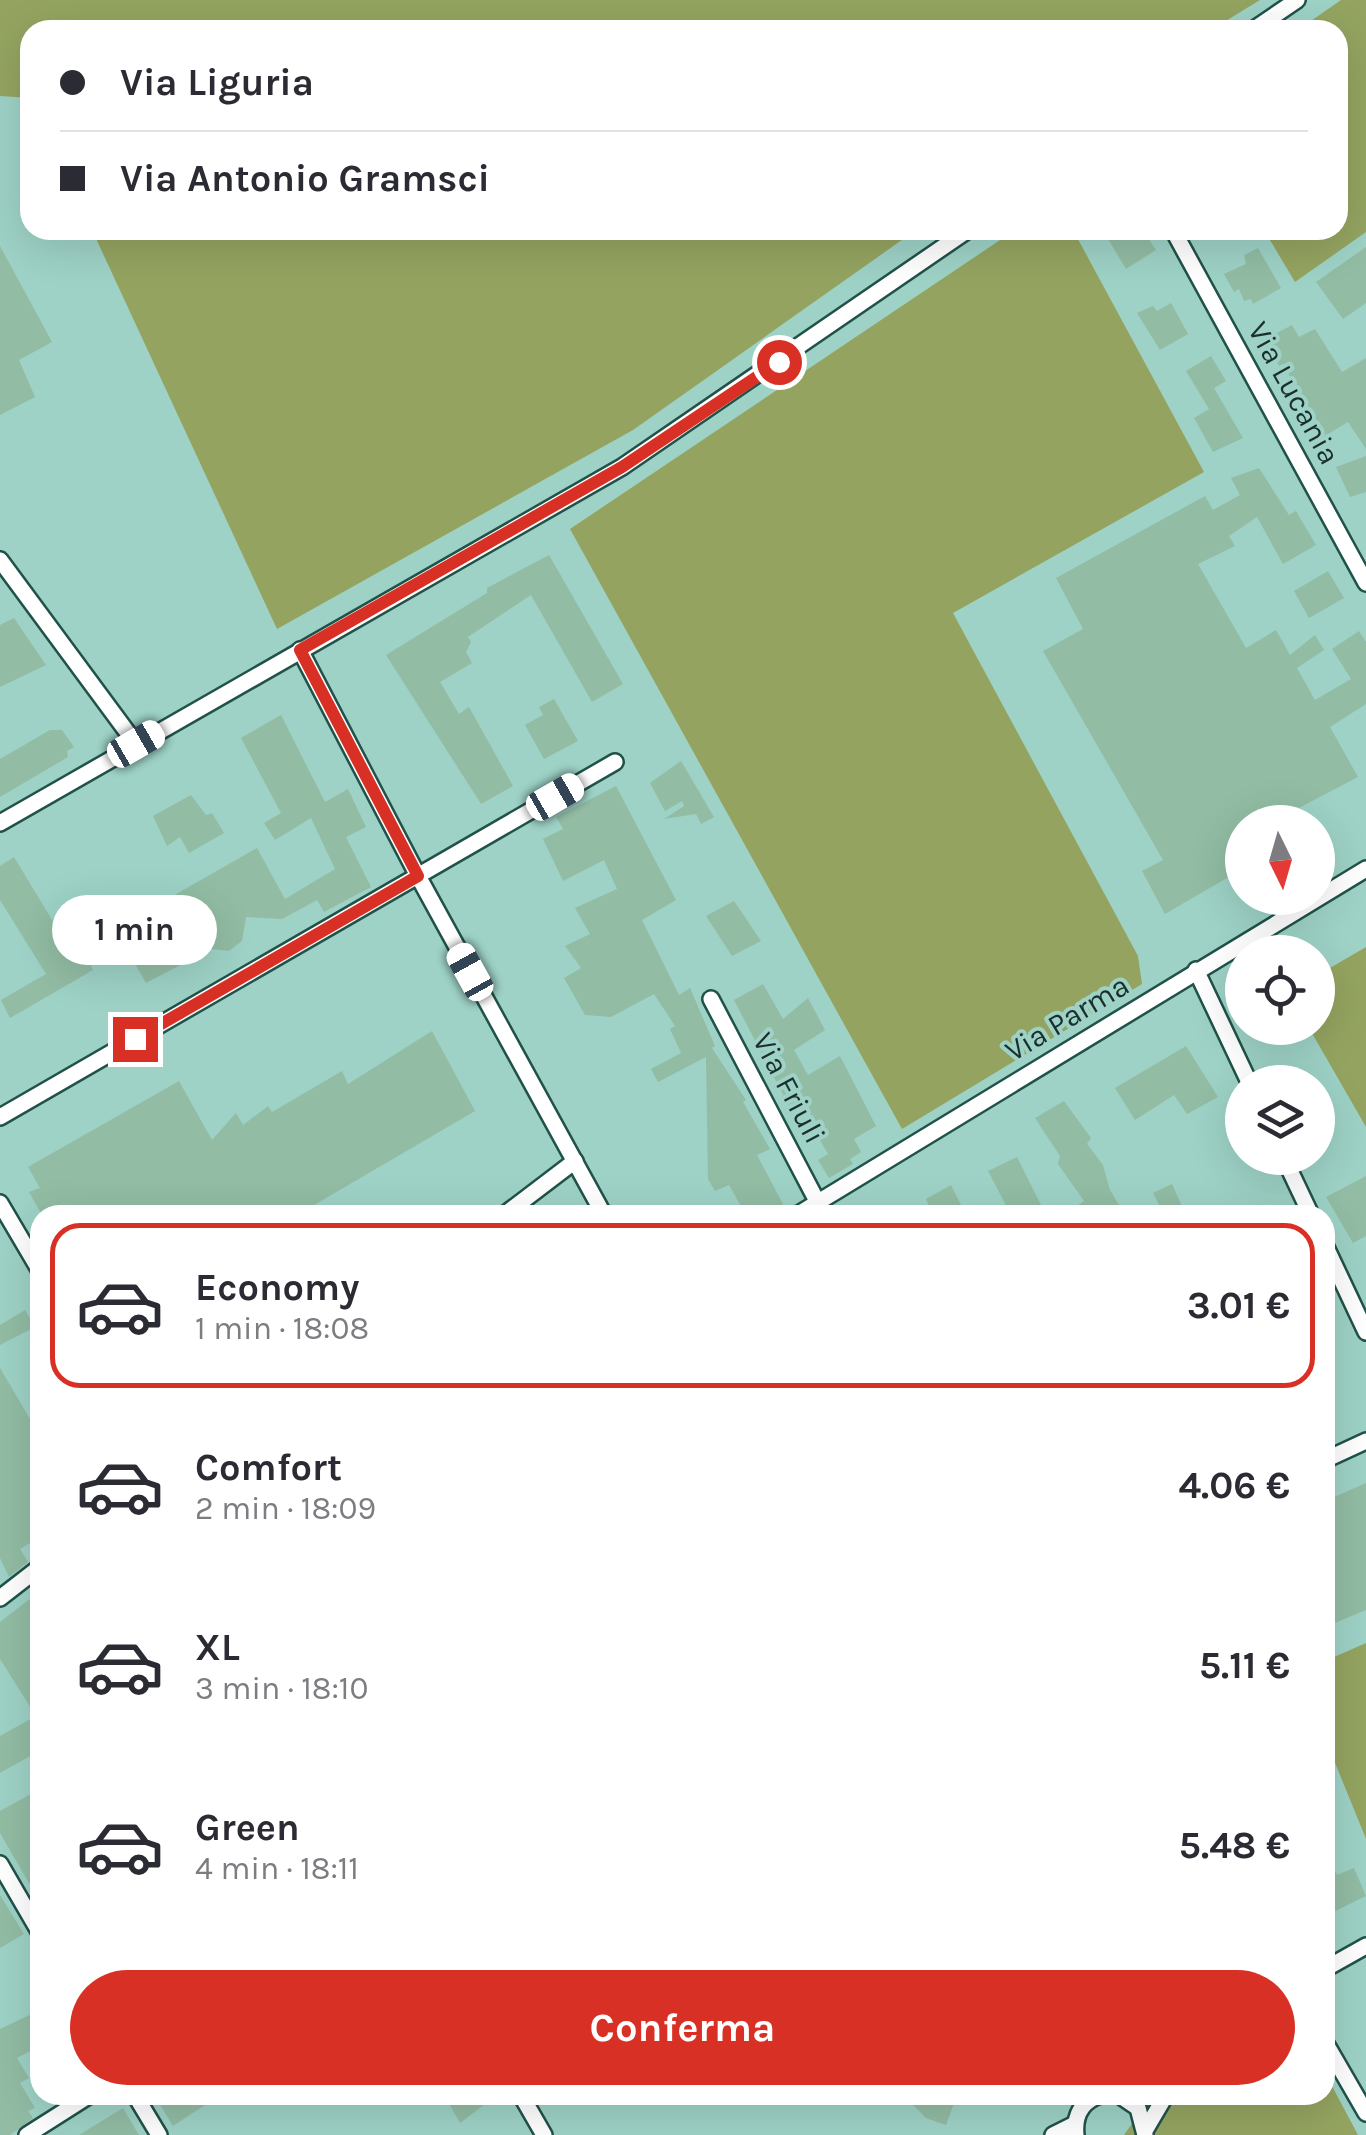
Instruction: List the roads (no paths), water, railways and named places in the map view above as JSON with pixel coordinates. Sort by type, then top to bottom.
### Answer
[{"type":"street","points":[[1267,20],[1296,0]]},
{"type":"street","points":[[0,823],[622,467],[953,240]]},
{"type":"street","name":"Via Lucania","points":[[1178,240],[1366,583]]},
{"type":"street","points":[[0,560],[136,744]]},
{"type":"street","points":[[300,650],[418,876],[599,1205]]},
{"type":"street","points":[[0,1117],[615,762]]},
{"type":"street","name":"Via Parma","points":[[814,1205],[1366,869]]},
{"type":"street","points":[[1196,970],[1241,1065]]},
{"type":"street","name":"Via Friuli","points":[[711,999],[818,1203]]},
{"type":"street","points":[[517,1205],[575,1162]]},
{"type":"street","points":[[1292,1175],[1306,1205]]},
{"type":"street","points":[[0,1203],[30,1254]]},
{"type":"street","points":[[1335,1266],[1366,1332]]},
{"type":"street","points":[[1335,1455],[1366,1441]]},
{"type":"street","points":[[0,1598],[30,1575]]},
{"type":"street","points":[[0,1864],[30,1915]]},
{"type":"street","points":[[1335,1963],[1366,1946]]},
{"type":"street","points":[[1335,2059],[1366,2113]]},
{"type":"street","points":[[26,2135],[74,2105]]},
{"type":"street","points":[[142,2105],[159,2135]]},
{"type":"street","points":[[527,2105],[544,2135]]},
{"type":"street","points":[[1134,2105],[1146,2132]]},
{"type":"street","points":[[1146,2132],[1161,2105]]},
{"type":"street","points":[[1053,2135],[1076,2116]]}]
